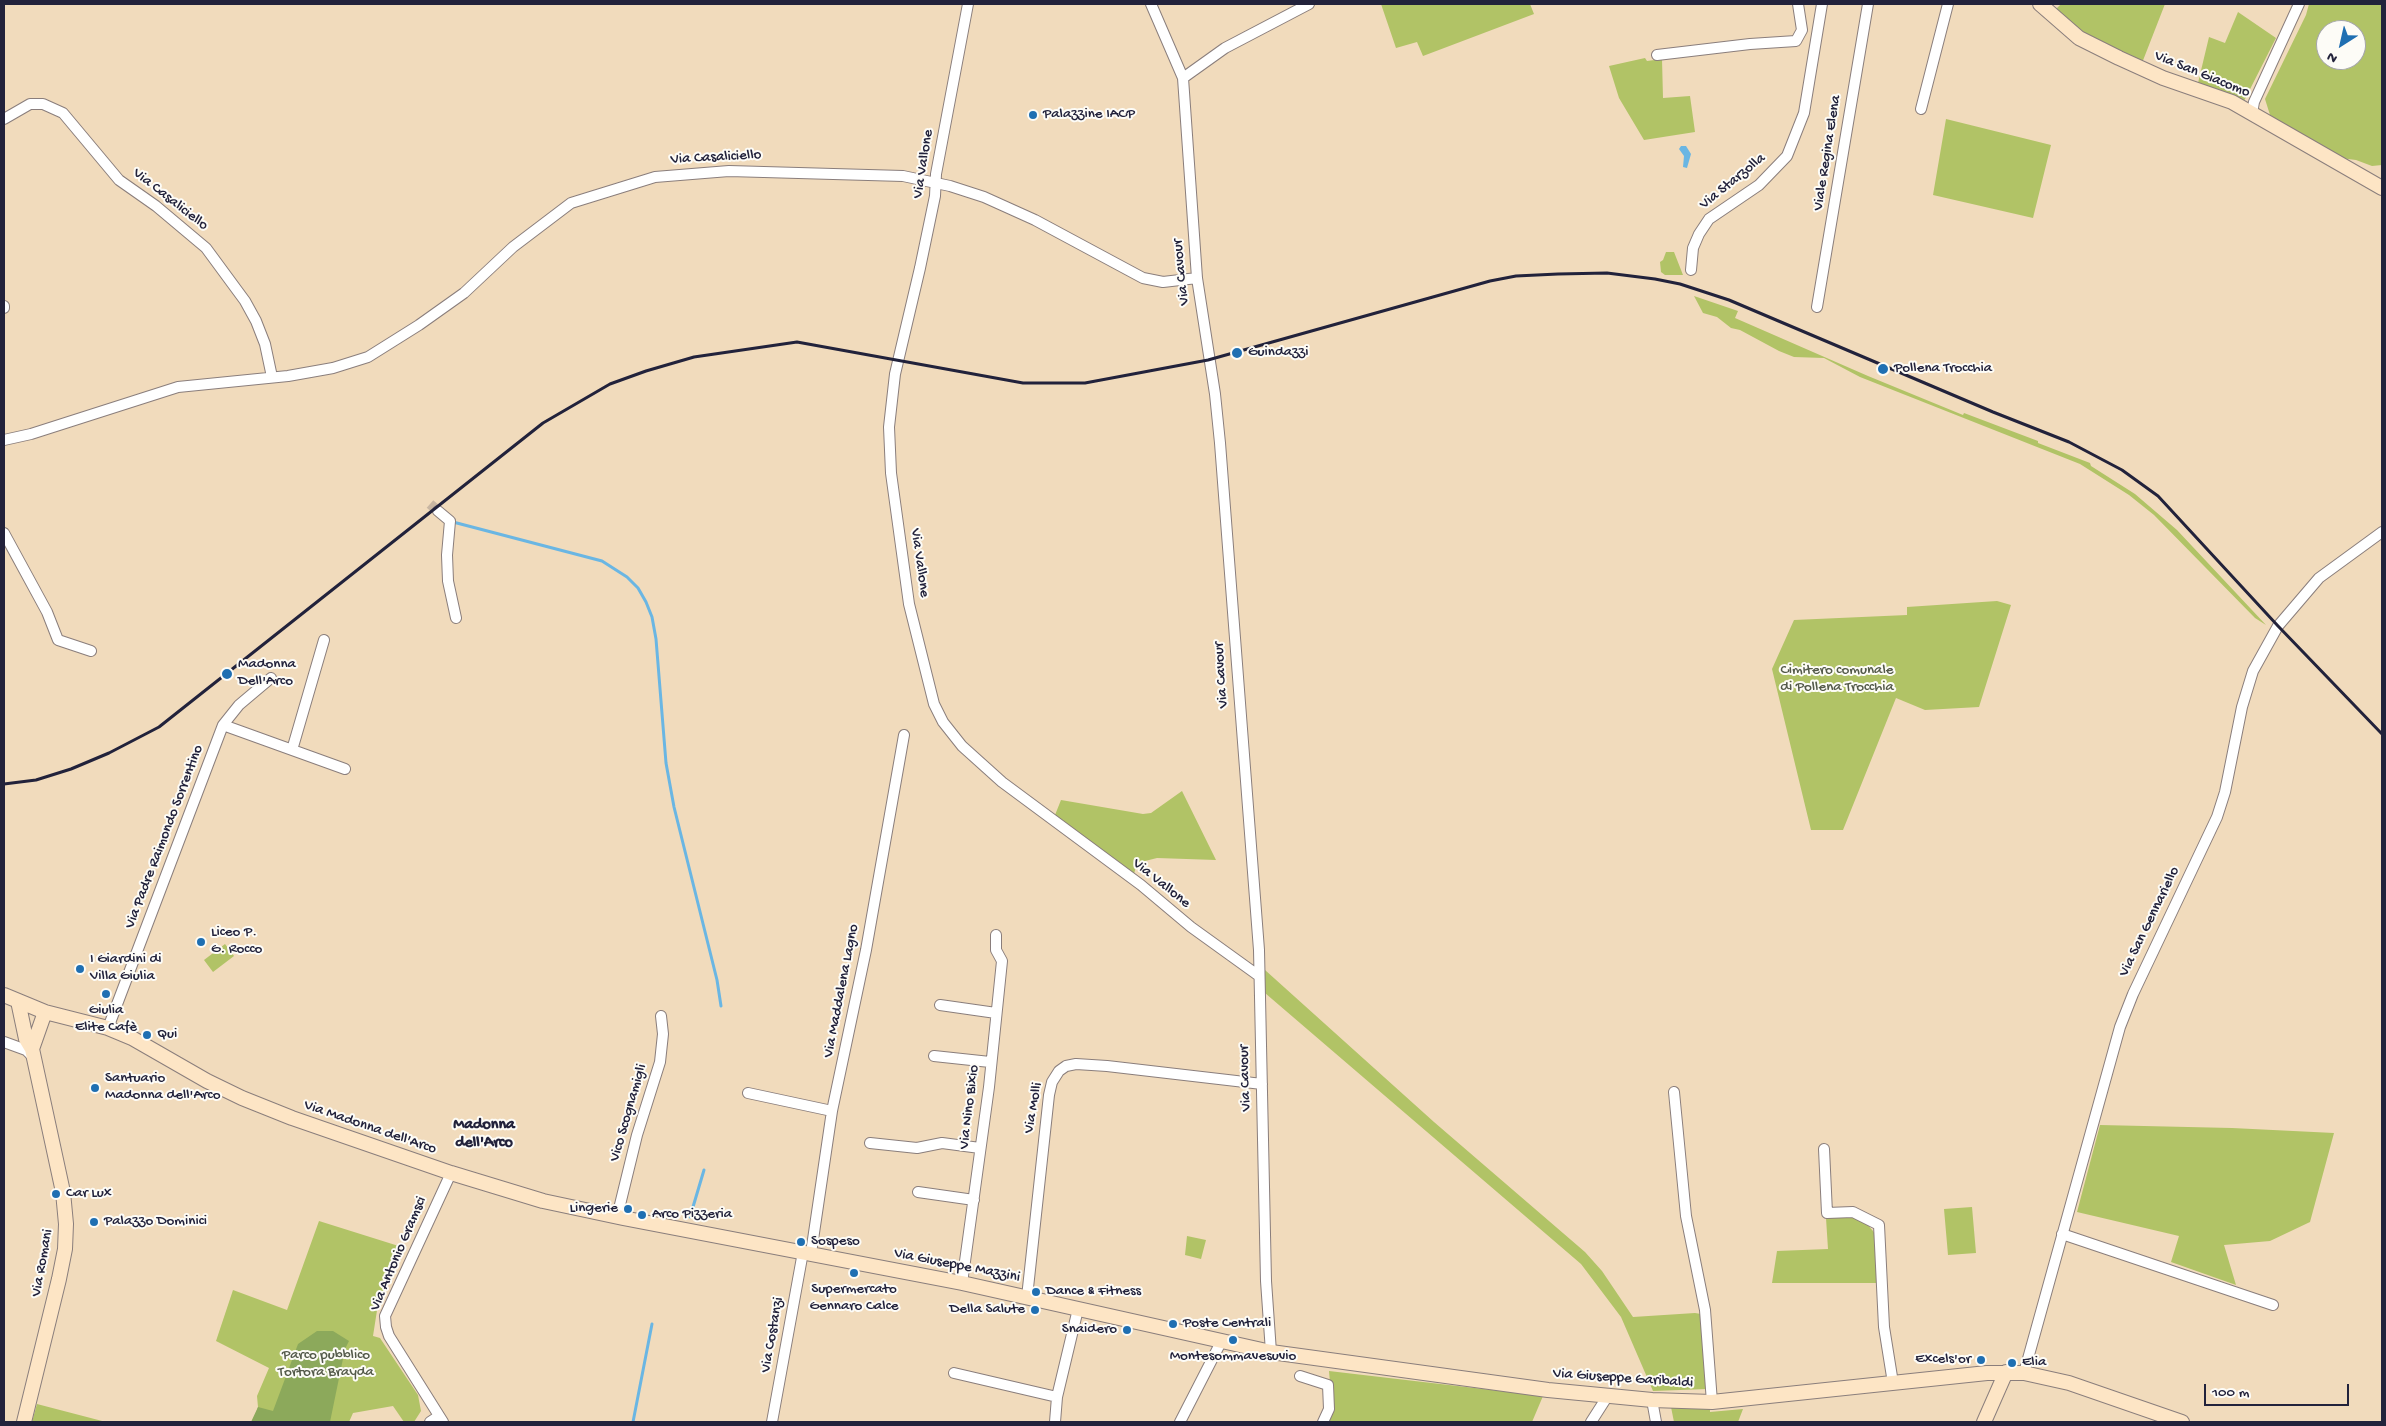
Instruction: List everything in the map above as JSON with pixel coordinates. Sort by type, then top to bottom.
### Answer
[{"type":"main road","name":"Via San Giacomo","points":[[2040,4],[2079,38],[2163,78],[2232,102],[2382,187]]},
{"type":"main road","name":"Via Madonna dell'Arco","points":[[4,995],[45,1012],[108,1028],[132,1038],[242,1098],[292,1118],[451,1173],[543,1200],[617,1217],[807,1253]]},
{"type":"main road","name":"Via Romani","points":[[18,1002],[26,1039],[32,1053],[63,1192],[66,1224],[65,1249],[59,1279],[24,1422]]},
{"type":"main road","points":[[32,1053],[45,1012]]},
{"type":"main road","name":"Via Giuseppe Mazzini","points":[[807,1253],[1027,1296],[1222,1342]]},
{"type":"main road","name":"Via Giuseppe Garibaldi","points":[[1222,1342],[1271,1352],[1607,1397],[1652,1400],[1712,1402],[2006,1372],[2024,1373],[2069,1383],[2182,1422]]},
{"type":"main road","points":[[1984,1422],[2006,1372]]},
{"type":"street","name":"Via Vallone","points":[[968,4],[935,183],[935,196],[895,374],[889,427],[891,473],[909,604],[934,704],[943,722],[962,746],[1002,782],[1140,885],[1191,927],[1259,976]]},
{"type":"street","name":"Via Cavour","points":[[1151,4],[1184,78],[1197,278],[1215,394],[1220,443],[1259,976],[1266,1281],[1271,1352]]},
{"type":"street","points":[[1184,78],[1224,48],[1309,4]]},
{"type":"street","points":[[1656,55],[1750,44],[1796,41],[1802,30],[1798,4]]},
{"type":"street","name":"Via Starzolla","points":[[1691,270],[1693,248],[1698,234],[1709,219],[1759,185],[1786,156],[1804,113],[1822,4]]},
{"type":"street","name":"Viale Regina Elena","points":[[1818,307],[1868,4]]},
{"type":"street","points":[[1921,109],[1948,4]]},
{"type":"street","points":[[2252,113],[2254,102],[2299,4]]},
{"type":"street","points":[[1802,30],[1818,32]]},
{"type":"street","name":"Via Casaliciello","points":[[4,119],[30,104],[43,104],[63,113],[119,180],[156,206],[206,248],[245,302],[256,321],[272,377]]},
{"type":"street","name":"Via Casaliciello","points":[[4,440],[31,434],[178,387],[272,377],[333,368],[368,357],[419,325],[464,293],[513,247],[571,203],[655,177],[692,172],[779,170],[903,176],[935,183],[984,198],[1035,220],[1143,278],[1163,282],[1197,278]]},
{"type":"street","points":[[438,511],[450,521],[447,555],[448,581],[456,618]]},
{"type":"street","name":"Via San Gennariello","points":[[2024,1373],[2120,1027],[2133,994],[2217,816],[2225,792],[2243,700],[2253,671],[2278,626],[2319,578],[2382,532]]},
{"type":"street","points":[[4,533],[47,612],[58,640],[91,651]]},
{"type":"street","points":[[292,750],[324,640]]},
{"type":"street","name":"Via Padre Raimondo Sorrentino","points":[[108,1028],[223,725],[239,705],[271,678]]},
{"type":"street","points":[[223,725],[345,769]]},
{"type":"street","name":"Via Maddalena Lagno","points":[[807,1253],[832,1111],[865,959],[904,735]]},
{"type":"street","name":"Via Nino Bixio","points":[[962,1283],[974,1200],[1002,962],[996,950],[996,935]]},
{"type":"street","points":[[940,1005],[996,1013]]},
{"type":"street","name":"Vico Scognamigli","points":[[617,1217],[637,1135],[660,1062],[663,1034],[661,1016]]},
{"type":"street","points":[[4,1042],[32,1053]]},
{"type":"street","points":[[934,1056],[990,1062]]},
{"type":"street","name":"Via Molli","points":[[1027,1296],[1049,1095],[1052,1082],[1059,1071],[1066,1066],[1076,1064],[1262,1084]]},
{"type":"street","points":[[1674,1092],[1686,1216],[1705,1310],[1712,1402]]},
{"type":"street","points":[[748,1093],[832,1111]]},
{"type":"street","points":[[870,1143],[917,1148],[942,1143],[980,1148]]},
{"type":"street","points":[[1824,1149],[1827,1213],[1852,1212],[1879,1225],[1884,1327],[1893,1383]]},
{"type":"street","name":"Via Antonio Gramsci","points":[[437,1420],[389,1336],[386,1327],[386,1316],[451,1173]]},
{"type":"street","points":[[918,1192],[974,1200]]},
{"type":"street","points":[[2062,1234],[2274,1305]]},
{"type":"street","name":"Via Costanzi","points":[[772,1422],[807,1253]]},
{"type":"street","points":[[1055,1422],[1057,1397],[1078,1309]]},
{"type":"street","points":[[1180,1422],[1222,1342]]},
{"type":"street","points":[[954,1373],[1057,1397]]},
{"type":"street","points":[[1300,1376],[1328,1385],[1329,1410],[1323,1422]]},
{"type":"street","points":[[1591,1422],[1607,1397]]},
{"type":"street","points":[[1652,1400],[1656,1422]]},
{"type":"green space","points":[[1381,4],[1530,4],[1534,14],[1423,56],[1417,42],[1396,48]]},
{"type":"green space","points":[[2061,4],[2165,4],[2142,63],[2077,29],[2054,11]]},
{"type":"green space","points":[[2309,4],[2382,4],[2382,165],[2372,166],[2356,160],[2340,158],[2270,115],[2265,99],[2306,15]]},
{"type":"green space","points":[[2238,12],[2276,38],[2244,101],[2198,83],[2209,37],[2225,43]]},
{"type":"green space","points":[[1645,58],[1647,61],[1662,59],[1663,98],[1690,96],[1695,132],[1644,140],[1619,98],[1609,66]]},
{"type":"green space","points":[[1946,119],[2051,145],[2033,218],[1933,195]]},
{"type":"green space","points":[[1666,252],[1674,252],[1683,275],[1665,275],[1661,272],[1660,262],[1663,260]]},
{"type":"green space","points":[[1694,296],[1738,311],[1735,318],[1868,376],[1963,415],[1964,413],[2090,463],[2091,466],[2135,494],[2177,530],[2266,625],[2255,618],[2154,515],[2129,495],[2080,464],[1860,377],[1824,358],[1794,357],[1779,351],[1740,330],[1731,328],[1717,317],[1703,313]]},
{"type":"green space","name":"Cimitero comunale di Pollena Trocchia","points":[[1997,601],[2011,605],[1979,707],[1925,710],[1896,698],[1843,830],[1811,830],[1772,669],[1794,620],[1907,615],[1907,607]]},
{"type":"green space","points":[[1182,791],[1216,860],[1157,858],[1137,863],[1134,874],[1055,815],[1061,800],[1143,814],[1151,813]]},
{"type":"green space","points":[[225,944],[234,956],[213,972],[204,960]]},
{"type":"green space","points":[[1265,970],[1434,1122],[1585,1252],[1602,1271],[1633,1317],[1701,1314],[1707,1389],[1653,1391],[1621,1317],[1581,1264],[1265,993]]},
{"type":"green space","points":[[2100,1125],[2232,1128],[2334,1133],[2310,1222],[2270,1241],[2224,1245],[2236,1285],[2171,1262],[2179,1236],[2077,1212]]},
{"type":"green space","points":[[1972,1207],[1976,1253],[1948,1255],[1944,1209]]},
{"type":"green space","points":[[1826,1218],[1855,1218],[1867,1224],[1873,1231],[1876,1236],[1877,1283],[1772,1283],[1777,1251],[1828,1249]]},
{"type":"green space","name":"Parco pubblico Tortora Brayda","points":[[319,1221],[405,1248],[378,1304],[373,1336],[380,1338],[418,1395],[421,1411],[414,1422],[404,1422],[393,1406],[353,1413],[349,1422],[253,1422],[258,1407],[257,1396],[269,1368],[216,1341],[233,1290],[287,1310]]},
{"type":"green space","points":[[1187,1236],[1206,1240],[1201,1259],[1185,1255]]},
{"type":"green space","points":[[317,1331],[333,1331],[349,1341],[345,1349],[330,1422],[251,1422],[258,1407],[273,1411],[298,1344]]},
{"type":"green space","points":[[1329,1371],[1543,1396],[1532,1422],[1326,1422],[1330,1383]]},
{"type":"green space","points":[[37,1404],[106,1422],[32,1422]]},
{"type":"green space","points":[[1671,1407],[1710,1407],[1710,1412],[1743,1409],[1738,1422],[1674,1422]]},
{"type":"water","points":[[1681,146],[1686,146],[1691,154],[1687,168],[1683,167],[1684,156],[1679,149]]},
{"type":"waterway","points":[[453,522],[602,561],[627,577],[638,588],[646,602],[652,617],[656,639],[666,763],[674,807],[717,980],[721,1006]]},
{"type":"waterway","points":[[690,1217],[704,1170]]},
{"type":"waterway","points":[[633,1422],[652,1324]]},
{"type":"tunnel","points":[[430,504],[438,511]]},
{"type":"railway","points":[[4,784],[36,780],[71,769],[109,753],[159,727],[543,423],[610,384],[646,371],[694,357],[797,342],[1023,383],[1085,383],[1208,360],[1490,281],[1516,276],[1558,274],[1607,273],[1655,279],[1680,284],[1729,300],[1993,412],[2069,442],[2122,470],[2158,496],[2278,626],[2382,734]]},
{"type":"place","name":"Palazzine IACP","points":[[1033,115]]},
{"type":"place","name":"Guindazzi","points":[[1237,353]]},
{"type":"place","name":"Pollena Trocchia","points":[[1883,369]]},
{"type":"place","name":"Madonna Dell'Arco","points":[[227,674]]},
{"type":"place","name":"Liceo P. G. Rocco","points":[[201,942]]},
{"type":"place","name":"I Giardini di Villa Giulia","points":[[80,969]]},
{"type":"place","name":"Giulia Elite Cafè","points":[[106,994]]},
{"type":"place","name":"Qui","points":[[147,1035]]},
{"type":"place","name":"Santuario Madonna dell'Arco","points":[[95,1088]]},
{"type":"place","name":"Car Lux","points":[[56,1194]]},
{"type":"place","name":"Lingerie","points":[[628,1209]]},
{"type":"place","name":"Arco Pizzeria","points":[[642,1215]]},
{"type":"place","name":"Palazzo Dominici","points":[[94,1222]]},
{"type":"place","name":"Sospeso","points":[[801,1242]]},
{"type":"place","name":"Supermercato Gennaro Calce","points":[[854,1273]]},
{"type":"place","name":"Dance & Fitness","points":[[1036,1292]]},
{"type":"place","name":"Della Salute","points":[[1035,1310]]},
{"type":"place","name":"Poste Centrali","points":[[1173,1324]]},
{"type":"place","name":"Snaidero","points":[[1127,1330]]},
{"type":"place","name":"Montesommavesuvio","points":[[1233,1340]]},
{"type":"place","name":"Excels'or","points":[[1981,1360]]},
{"type":"place","name":"Elia","points":[[2012,1363]]},
{"type":"district","name":"Madonna dell'Arco","points":[[484,1135]]}]
